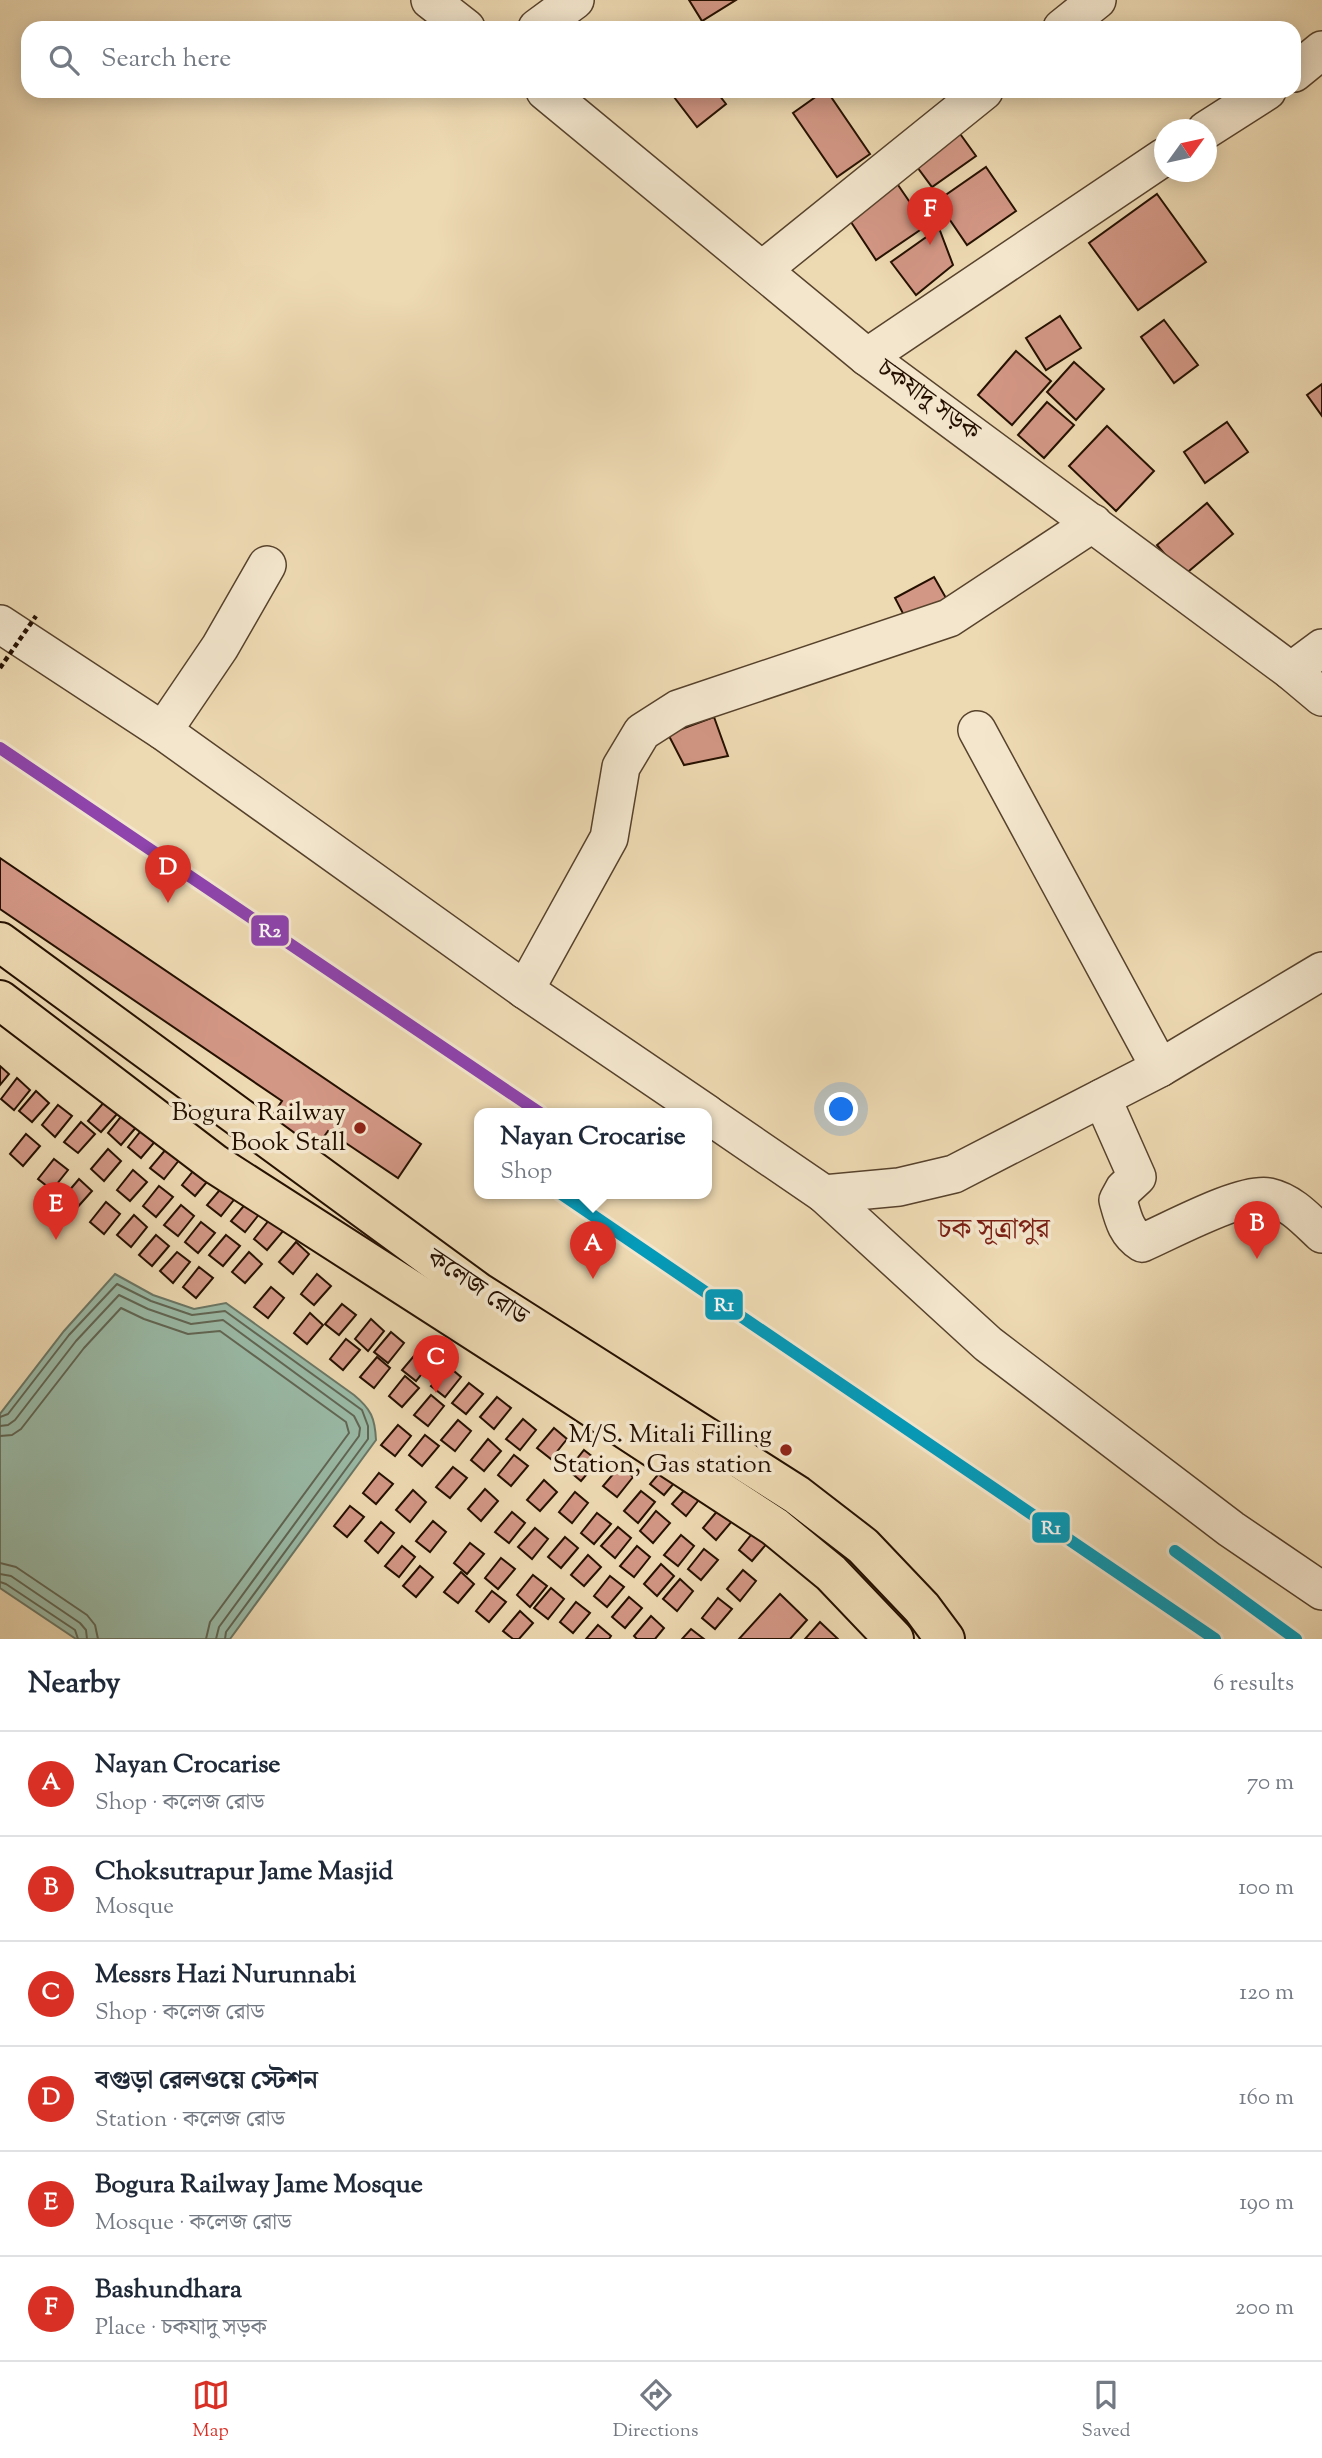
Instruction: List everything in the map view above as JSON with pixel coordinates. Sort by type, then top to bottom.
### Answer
[{"type":"highway","name":"কলেজ রোড","points":[[0,942],[478,1292],[797,1495],[863,1546],[922,1608],[944,1639]]},
{"type":"highway","name":"কলেজ রোড","points":[[0,1000],[215,1164],[775,1527],[831,1573],[894,1639]]},
{"type":"highway","points":[[775,1527],[797,1495]]},
{"type":"street","points":[[430,0],[457,21]]},
{"type":"street","points":[[546,21],[575,0]]},
{"type":"street","points":[[1071,21],[1097,0]]},
{"type":"street","points":[[1301,67],[1322,50]]},
{"type":"street","name":"চকযাদু সড়ক","points":[[553,98],[867,357],[1093,523],[1322,697]]},
{"type":"street","points":[[762,270],[975,98]]},
{"type":"street","points":[[1217,123],[1256,98]]},
{"type":"street","points":[[867,357],[1154,165]]},
{"type":"street","points":[[525,990],[609,838],[621,767],[642,732],[678,709],[949,618],[1093,523]]},
{"type":"street","points":[[163,731],[220,647],[267,565]]},
{"type":"street","points":[[0,624],[163,731],[525,990],[699,1108]]},
{"type":"street","points":[[1291,671],[1322,648]]},
{"type":"street","points":[[977,730],[1160,1068]]},
{"type":"street","points":[[824,1194],[899,1187],[954,1174],[1160,1068],[1322,971]]},
{"type":"street","points":[[1102,1098],[1137,1177],[1124,1189],[1118,1200],[1124,1222],[1132,1236],[1142,1243],[1243,1198],[1267,1196],[1290,1206],[1322,1234]]},
{"type":"street","points":[[712,1117],[824,1194],[988,1343],[1231,1529],[1322,1591]]},
{"type":"path","points":[[0,668],[36,616]]},
{"type":"water","points":[[115,1274],[153,1295],[194,1309],[226,1303],[354,1395],[368,1410],[375,1426],[376,1440],[230,1639],[76,1639],[0,1588],[0,1414],[64,1331]]},
{"type":"building","points":[[689,0],[736,0],[702,21]]},
{"type":"building","points":[[675,98],[721,98],[726,104],[697,127]]},
{"type":"building","points":[[814,98],[832,98],[870,154],[837,177],[793,113]]},
{"type":"building","points":[[953,124],[976,156],[932,187],[909,156]]},
{"type":"building","points":[[986,167],[1016,211],[967,245],[937,201]]},
{"type":"building","points":[[896,182],[926,226],[876,260],[847,216]]},
{"type":"building","points":[[1157,194],[1206,262],[1138,310],[1089,243]]},
{"type":"building","points":[[939,228],[953,265],[916,295],[891,262]]},
{"type":"building","points":[[1060,316],[1081,348],[1046,370],[1026,338]]},
{"type":"building","points":[[1164,320],[1198,365],[1174,383],[1141,337]]},
{"type":"building","points":[[1016,351],[1051,381],[1012,425],[978,395]]},
{"type":"building","points":[[1074,362],[1104,389],[1076,420],[1047,392]]},
{"type":"building","points":[[1322,384],[1322,416],[1307,395]]},
{"type":"building","points":[[1047,402],[1074,425],[1044,458],[1018,435]]},
{"type":"building","points":[[1227,422],[1248,452],[1205,483],[1184,452]]},
{"type":"building","points":[[1107,426],[1154,471],[1116,511],[1069,466]]},
{"type":"building","points":[[1207,503],[1233,534],[1183,576],[1157,545]]},
{"type":"building","points":[[934,577],[950,605],[910,627],[895,598]]},
{"type":"building","points":[[714,717],[728,756],[684,765],[668,734]]},
{"type":"building","points":[[0,858],[421,1144],[398,1178],[328,1131],[313,1152],[268,1122],[282,1101],[0,909]]},
{"type":"building","points":[[0,1066],[9,1074],[0,1085]]},
{"type":"building","points":[[17,1078],[30,1090],[14,1110],[1,1099]]},
{"type":"building","points":[[36,1091],[49,1103],[32,1122],[19,1111]]},
{"type":"building","points":[[105,1101],[118,1113],[101,1132],[88,1121]]},
{"type":"building","points":[[58,1105],[72,1116],[55,1137],[42,1125]]},
{"type":"building","points":[[124,1113],[138,1125],[121,1145],[108,1133]]},
{"type":"building","points":[[81,1122],[95,1134],[78,1153],[64,1142]]},
{"type":"building","points":[[144,1127],[158,1138],[141,1158],[128,1147]]},
{"type":"building","points":[[26,1134],[40,1146],[23,1166],[10,1154]]},
{"type":"building","points":[[167,1148],[180,1159],[164,1179],[150,1168]]},
{"type":"building","points":[[108,1149],[121,1161],[104,1181],[91,1169]]},
{"type":"building","points":[[54,1159],[68,1170],[52,1190],[38,1179]]},
{"type":"building","points":[[198,1165],[212,1176],[195,1196],[182,1185]]},
{"type":"building","points":[[133,1170],[147,1182],[130,1201],[117,1190]]},
{"type":"building","points":[[79,1179],[92,1191],[75,1210],[62,1199]]},
{"type":"building","points":[[224,1185],[237,1196],[221,1216],[207,1205]]},
{"type":"building","points":[[159,1186],[173,1197],[156,1217],[143,1206]]},
{"type":"building","points":[[248,1201],[261,1212],[245,1232],[231,1221]]},
{"type":"building","points":[[106,1202],[120,1214],[104,1234],[90,1222]]},
{"type":"building","points":[[181,1205],[194,1216],[178,1236],[164,1225]]},
{"type":"building","points":[[134,1215],[147,1227],[131,1247],[117,1235]]},
{"type":"building","points":[[270,1219],[284,1230],[267,1250],[254,1239]]},
{"type":"building","points":[[201,1222],[215,1233],[198,1253],[185,1242]]},
{"type":"building","points":[[156,1235],[169,1246],[152,1266],[139,1255]]},
{"type":"building","points":[[226,1235],[240,1246],[223,1266],[209,1255]]},
{"type":"building","points":[[296,1242],[309,1254],[293,1274],[279,1262]]},
{"type":"building","points":[[177,1252],[190,1262],[173,1283],[160,1271]]},
{"type":"building","points":[[249,1252],[262,1264],[245,1283],[232,1272]]},
{"type":"building","points":[[199,1267],[213,1278],[196,1298],[183,1287]]},
{"type":"building","points":[[317,1274],[331,1286],[314,1305],[301,1294]]},
{"type":"building","points":[[271,1287],[284,1298],[268,1318],[254,1307]]},
{"type":"building","points":[[342,1304],[356,1315],[339,1335],[325,1324]]},
{"type":"building","points":[[310,1313],[323,1325],[307,1344],[294,1333]]},
{"type":"building","points":[[371,1319],[384,1331],[368,1351],[355,1339]]},
{"type":"building","points":[[391,1332],[404,1343],[388,1363],[374,1352]]},
{"type":"building","points":[[346,1339],[360,1350],[343,1370],[330,1359]]},
{"type":"building","points":[[419,1350],[432,1361],[416,1381],[402,1370]]},
{"type":"building","points":[[377,1357],[390,1368],[374,1388],[360,1377]]},
{"type":"building","points":[[448,1366],[461,1377],[445,1397],[431,1386]]},
{"type":"building","points":[[405,1376],[419,1388],[402,1407],[389,1396]]},
{"type":"building","points":[[469,1383],[483,1394],[466,1414],[452,1403]]},
{"type":"building","points":[[431,1395],[444,1406],[428,1426],[414,1415]]},
{"type":"building","points":[[497,1397],[511,1408],[494,1429],[480,1417]]},
{"type":"building","points":[[523,1419],[536,1430],[520,1450],[506,1439]]},
{"type":"building","points":[[458,1420],[471,1431],[455,1451],[441,1440]]},
{"type":"building","points":[[398,1425],[411,1436],[395,1456],[381,1445]]},
{"type":"building","points":[[554,1428],[567,1439],[551,1459],[537,1448]]},
{"type":"building","points":[[425,1435],[439,1446],[422,1466],[409,1455]]},
{"type":"building","points":[[488,1439],[501,1451],[484,1471],[471,1460]]},
{"type":"building","points":[[584,1450],[598,1461],[581,1481],[568,1470]]},
{"type":"building","points":[[514,1455],[528,1466],[511,1486],[498,1475]]},
{"type":"building","points":[[667,1464],[681,1475],[664,1495],[650,1484]]},
{"type":"building","points":[[620,1466],[633,1477],[617,1497],[603,1486]]},
{"type":"building","points":[[453,1467],[467,1478],[450,1498],[436,1487]]},
{"type":"building","points":[[379,1473],[393,1484],[376,1504],[363,1493]]},
{"type":"building","points":[[544,1480],[557,1492],[540,1511],[527,1500]]},
{"type":"building","points":[[689,1485],[702,1496],[686,1516],[672,1504]]},
{"type":"building","points":[[485,1489],[498,1501],[481,1521],[468,1509]]},
{"type":"building","points":[[413,1490],[426,1502],[410,1522],[396,1510]]},
{"type":"building","points":[[641,1491],[655,1502],[638,1523],[624,1511]]},
{"type":"building","points":[[575,1492],[588,1503],[572,1523],[559,1512]]},
{"type":"building","points":[[350,1506],[364,1517],[347,1537],[334,1526]]},
{"type":"building","points":[[719,1509],[733,1520],[716,1540],[703,1528]]},
{"type":"building","points":[[656,1511],[670,1523],[653,1543],[640,1531]]},
{"type":"building","points":[[512,1512],[525,1523],[509,1543],[495,1532]]},
{"type":"building","points":[[597,1513],[611,1524],[594,1544],[581,1533]]},
{"type":"building","points":[[433,1521],[446,1532],[430,1552],[416,1541]]},
{"type":"building","points":[[381,1522],[394,1533],[378,1553],[365,1541]]},
{"type":"building","points":[[618,1527],[631,1538],[615,1558],[601,1546]]},
{"type":"building","points":[[535,1528],[548,1539],[532,1559],[518,1547]]},
{"type":"building","points":[[755,1530],[769,1541],[752,1561],[739,1550]]},
{"type":"building","points":[[681,1535],[694,1546],[678,1566],[664,1555]]},
{"type":"building","points":[[565,1537],[578,1548],[561,1568],[548,1557]]},
{"type":"building","points":[[470,1543],[484,1554],[467,1574],[454,1563]]},
{"type":"building","points":[[402,1546],[415,1557],[399,1577],[385,1566]]},
{"type":"building","points":[[637,1546],[650,1557],[634,1577],[620,1566]]},
{"type":"building","points":[[704,1549],[718,1560],[701,1580],[688,1569]]},
{"type":"building","points":[[588,1555],[601,1567],[584,1586],[571,1575]]},
{"type":"building","points":[[501,1558],[515,1569],[498,1589],[485,1578]]},
{"type":"building","points":[[661,1564],[674,1576],[657,1596],[644,1584]]},
{"type":"building","points":[[420,1566],[433,1577],[416,1597],[403,1586]]},
{"type":"building","points":[[743,1570],[756,1581],[740,1601],[727,1589]]},
{"type":"building","points":[[461,1572],[474,1584],[458,1603],[444,1592]]},
{"type":"building","points":[[533,1575],[547,1586],[530,1607],[517,1595]]},
{"type":"building","points":[[610,1576],[624,1587],[607,1607],[594,1596]]},
{"type":"building","points":[[680,1579],[693,1591],[677,1611],[663,1599]]},
{"type":"building","points":[[551,1588],[564,1599],[548,1619],[534,1608]]},
{"type":"building","points":[[492,1591],[506,1602],[489,1622],[476,1611]]},
{"type":"building","points":[[780,1594],[807,1620],[790,1639],[739,1639]]},
{"type":"building","points":[[629,1597],[642,1608],[625,1628],[612,1617]]},
{"type":"building","points":[[718,1598],[732,1609],[715,1629],[702,1618]]},
{"type":"building","points":[[576,1602],[590,1613],[573,1633],[560,1622]]},
{"type":"building","points":[[520,1611],[533,1623],[519,1639],[513,1639],[503,1631]]},
{"type":"building","points":[[651,1616],[664,1628],[655,1639],[637,1639],[634,1636]]},
{"type":"building","points":[[820,1622],[838,1639],[805,1639]]},
{"type":"building","points":[[598,1625],[611,1636],[609,1639],[586,1639]]},
{"type":"building","points":[[691,1629],[704,1639],[682,1639]]},
{"type":"transit line","name":"R2","points":[[0,748],[533,1108]]},
{"type":"transit line","name":"R1","points":[[569,1199],[1215,1639]]},
{"type":"transit line","name":"R1","points":[[1175,1551],[1296,1639]]},
{"type":"place","name":"Bashundhara","points":[[930,245]]},
{"type":"place","name":"বগুড়া রেলওয়ে স্টেশন","points":[[168,903]]},
{"type":"place","name":"Bogura Railway Book Stall","points":[[360,1128]]},
{"type":"place","name":"Bogura Railway Jame Mosque","points":[[56,1240]]},
{"type":"place","name":"Choksutrapur Jame Masjid","points":[[1257,1259]]},
{"type":"place","name":"Nayan Crocarise","points":[[593,1279]]},
{"type":"place","name":"Messrs Hazi Nurunnabi","points":[[436,1393]]},
{"type":"place","name":"M/S. Mitali Filling Station, Gas station","points":[[786,1450]]},
{"type":"district","name":"চক সূত্রাপুর","points":[[994,1231]]}]
